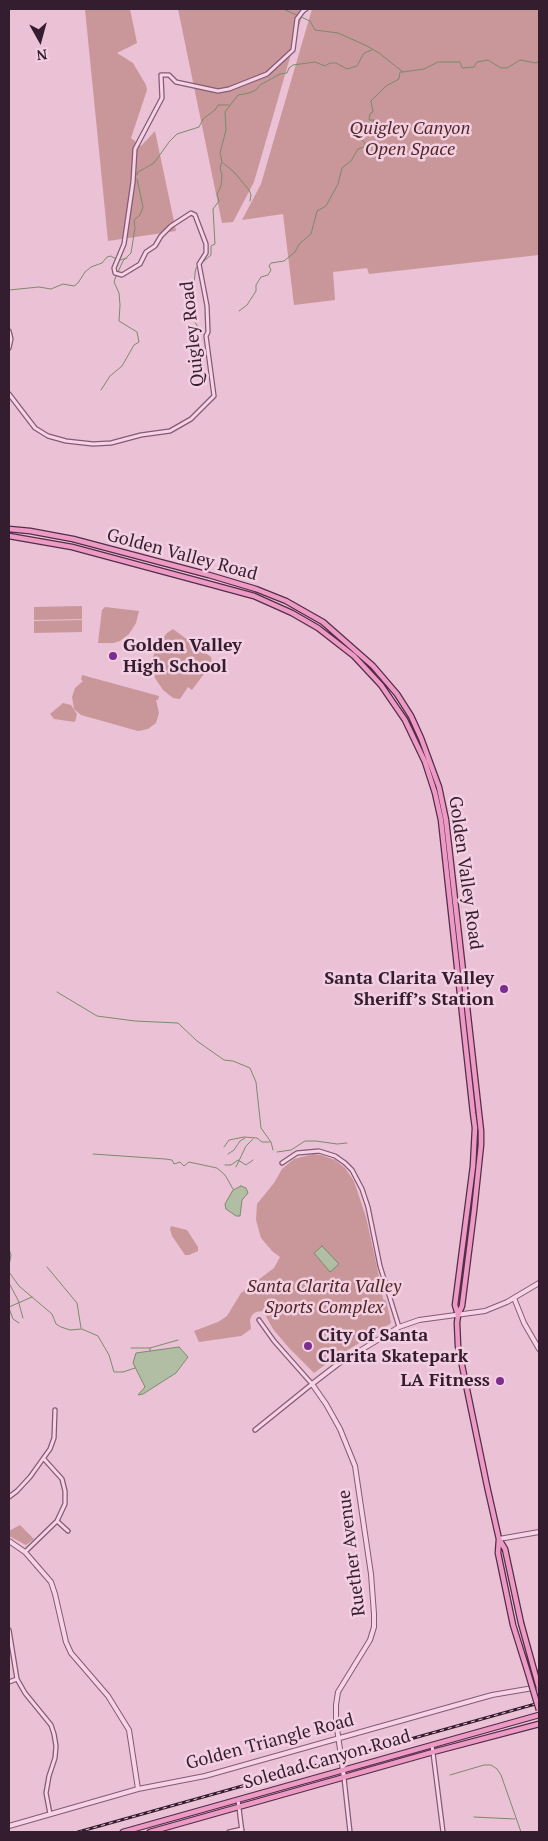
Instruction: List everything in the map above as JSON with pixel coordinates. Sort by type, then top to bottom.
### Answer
[{"type":"main road","name":"Golden Valley Road","points":[[9,529],[30,531],[105,548],[256,589],[286,601],[323,622],[348,643],[379,673],[397,694],[411,716],[431,762],[446,820],[480,1116],[481,1145],[477,1189],[462,1306],[458,1315]]},
{"type":"main road","name":"Golden Valley Road","points":[[9,536],[72,547],[244,593],[292,613],[318,628],[354,656],[380,685],[405,720],[425,762],[441,820],[475,1128],[455,1305],[458,1315],[458,1346],[499,1538],[498,1553],[513,1625],[539,1710]]},
{"type":"main road","name":"Golden Valley Road","points":[[499,1538],[506,1549],[521,1623],[539,1687]]},
{"type":"main road","name":"Soledad Canyon Road","points":[[123,1832],[539,1715]]},
{"type":"main road","name":"Soledad Canyon Road","points":[[149,1832],[539,1724]]},
{"type":"street","name":"Quigley Road","points":[[9,394],[35,428],[48,436],[66,441],[93,444],[111,443],[140,435],[170,430],[191,419],[214,396],[206,336],[208,332],[207,306],[199,264],[206,254],[206,244],[195,215],[191,213],[170,226],[155,246],[146,252],[140,264],[122,275],[115,273],[114,268],[124,244],[133,182],[135,149],[162,98],[161,75],[169,75],[176,82],[218,91],[229,89],[267,74],[294,50],[296,19],[306,9]]},
{"type":"street","points":[[9,331],[11,338],[9,348]]},
{"type":"street","points":[[282,1163],[297,1153],[312,1150],[335,1156],[352,1170],[362,1189],[368,1207],[380,1266],[399,1327]]},
{"type":"street","points":[[255,1430],[338,1364],[399,1327],[419,1320],[485,1311],[514,1298],[539,1283]]},
{"type":"street","points":[[514,1298],[526,1329],[539,1349]]},
{"type":"street","name":"Ruether Avenue","points":[[259,1320],[274,1341],[312,1384],[326,1404],[340,1429],[355,1466],[371,1574],[374,1627],[370,1640],[338,1692],[336,1721],[350,1832]]},
{"type":"street","points":[[9,1497],[17,1491],[44,1459],[54,1438],[55,1410]]},
{"type":"street","points":[[25,1552],[58,1521],[65,1504],[65,1491],[62,1479],[44,1459]]},
{"type":"street","points":[[58,1521],[68,1531]]},
{"type":"street","points":[[499,1538],[539,1532]]},
{"type":"street","points":[[9,1540],[25,1552],[51,1582],[66,1642],[71,1652],[108,1696],[129,1730],[138,1788]]},
{"type":"street","points":[[9,1630],[18,1679],[25,1693],[51,1725],[54,1734],[55,1758],[49,1775],[46,1793],[50,1814]]},
{"type":"street","points":[[9,1682],[18,1679]]},
{"type":"street","name":"Golden Triangle Road","points":[[9,1826],[138,1788],[205,1776],[498,1693],[539,1687]]},
{"type":"street","points":[[432,1744],[443,1832]]},
{"type":"street","points":[[229,1832],[242,1830],[238,1800]]},
{"type":"street","points":[[147,1825],[149,1832]]},
{"type":"green space","points":[[85,9],[130,9],[137,43],[117,53],[133,63],[147,90],[131,138],[141,146],[155,131],[176,231],[108,241]]},
{"type":"green space","points":[[178,9],[304,9],[254,182],[233,222],[222,223]]},
{"type":"green space","name":"Quigley Canyon Open Space","points":[[312,9],[539,9],[539,255],[369,274],[367,268],[333,272],[335,300],[294,305],[283,214],[242,220],[261,184]]},
{"type":"green space","points":[[82,606],[82,619],[34,620],[34,607]]},
{"type":"green space","points":[[105,607],[139,611],[136,623],[129,634],[120,641],[98,643],[102,610]]},
{"type":"green space","points":[[82,620],[82,632],[34,633],[34,621]]},
{"type":"green space","points":[[173,629],[211,657],[212,663],[192,690],[188,687],[180,699],[173,698],[163,690],[155,678],[152,664],[158,644]]},
{"type":"green space","points":[[82,675],[159,696],[158,700],[156,700],[159,713],[156,723],[148,729],[138,731],[81,715],[74,709],[72,697],[75,688],[83,681],[81,680]]},
{"type":"green space","points":[[63,703],[71,705],[77,714],[75,722],[54,719],[50,714]]},
{"type":"green space","name":"Santa Clarita Valley Sports Complex","points":[[313,1154],[335,1160],[345,1168],[354,1181],[366,1217],[390,1324],[314,1373],[273,1329],[263,1311],[252,1315],[250,1320],[251,1329],[241,1336],[199,1342],[194,1331],[218,1322],[227,1316],[241,1293],[274,1268],[280,1257],[261,1238],[256,1220],[257,1204],[274,1183],[282,1169],[294,1159]]},
{"type":"green space","points":[[171,1226],[187,1230],[198,1247],[198,1251],[185,1255],[172,1236]]},
{"type":"green space","points":[[20,1525],[34,1539],[26,1545],[9,1536],[9,1531]]},
{"type":"shaded area","points":[[241,1186],[246,1188],[248,1193],[242,1200],[240,1216],[236,1216],[226,1209],[225,1204],[233,1190]]},
{"type":"shaded area","points":[[322,1246],[339,1264],[330,1272],[314,1253]]},
{"type":"shaded area","points":[[179,1347],[188,1357],[176,1373],[143,1394],[138,1395],[145,1387],[133,1363],[136,1353]]},
{"type":"waterway","points":[[283,9],[310,21],[315,30],[338,33],[367,46],[403,72],[424,69],[438,62],[460,62],[462,68],[474,67],[477,62],[488,60],[501,68],[507,68],[520,60],[536,63],[539,61]]},
{"type":"waterway","points":[[200,331],[194,320],[195,273],[196,268],[211,255],[211,246],[215,244],[213,209],[219,201],[217,194],[221,186],[222,175],[220,168],[222,162],[220,153],[226,130],[225,112],[238,95],[256,90],[260,85],[280,74],[287,73],[293,65],[315,62],[325,66],[330,63],[336,63],[347,69],[357,66],[364,53],[372,50]]},
{"type":"waterway","points":[[239,311],[247,305],[256,291],[256,285],[261,277],[268,275],[271,270],[269,266],[271,263],[284,261],[311,234],[317,211],[326,206],[338,184],[342,168],[351,161],[358,149],[364,147],[365,143],[362,140],[362,134],[374,120],[369,120],[370,114],[373,112],[371,101],[386,86],[399,79],[400,72],[403,72]]},
{"type":"waterway","points":[[137,175],[138,172],[154,163],[177,134],[199,127],[203,119],[215,110],[218,105],[229,105]]},
{"type":"waterway","points":[[223,163],[234,172],[249,190],[251,195],[250,201]]},
{"type":"waterway","points":[[118,272],[123,261],[131,253],[135,228],[134,220],[140,215],[143,207],[137,179]]},
{"type":"waterway","points":[[9,290],[39,287],[51,289],[63,284],[74,286],[91,267],[102,263],[107,257],[111,256],[116,259]]},
{"type":"waterway","points":[[120,260],[127,258]]},
{"type":"waterway","points":[[101,390],[110,376],[122,366],[134,345],[139,342],[137,332],[119,321],[119,293],[114,282],[116,276]]},
{"type":"waterway","points":[[57,992],[97,1016],[135,1021],[178,1023],[197,1041],[224,1060],[233,1061],[250,1068],[256,1082],[261,1128],[271,1142],[273,1150]]},
{"type":"waterway","points":[[224,1147],[229,1140],[244,1137],[257,1138],[262,1142],[270,1142]]},
{"type":"waterway","points":[[228,1154],[245,1138]]},
{"type":"waterway","points":[[236,1167],[246,1146],[253,1139]]},
{"type":"waterway","points":[[277,1152],[291,1150],[305,1141],[347,1143]]},
{"type":"waterway","points":[[93,1154],[165,1159],[172,1160],[174,1164],[180,1162],[184,1166],[189,1162],[217,1168],[225,1175],[233,1189]]},
{"type":"waterway","points":[[225,1165],[231,1165],[238,1160],[246,1165],[253,1160]]},
{"type":"waterway","points":[[9,1249],[11,1255],[9,1266]]},
{"type":"waterway","points":[[47,1267],[77,1303],[81,1328]]},
{"type":"waterway","points":[[9,1272],[19,1286],[52,1314],[56,1324],[70,1330],[82,1329],[98,1336],[109,1355],[114,1372],[123,1372],[135,1368]]},
{"type":"waterway","points":[[9,1283],[18,1300],[23,1318]]},
{"type":"waterway","points":[[9,1307],[32,1297]]},
{"type":"waterway","points":[[9,1308],[13,1319],[19,1323]]},
{"type":"waterway","points":[[150,1348],[178,1340]]},
{"type":"waterway","points":[[131,1348],[150,1348],[150,1351]]},
{"type":"waterway","points":[[450,1775],[484,1765],[491,1765],[497,1769],[501,1775],[521,1832]]},
{"type":"waterway","points":[[474,1817],[515,1819]]},
{"type":"railway","points":[[78,1832],[539,1703]]},
{"type":"place","name":"Golden Valley High School","points":[[113,656]]},
{"type":"place","name":"Santa Clarita Valley Sheriff’s Station","points":[[504,989]]},
{"type":"place","name":"City of Santa Clarita Skatepark","points":[[308,1346]]},
{"type":"place","name":"LA Fitness","points":[[500,1381]]}]
